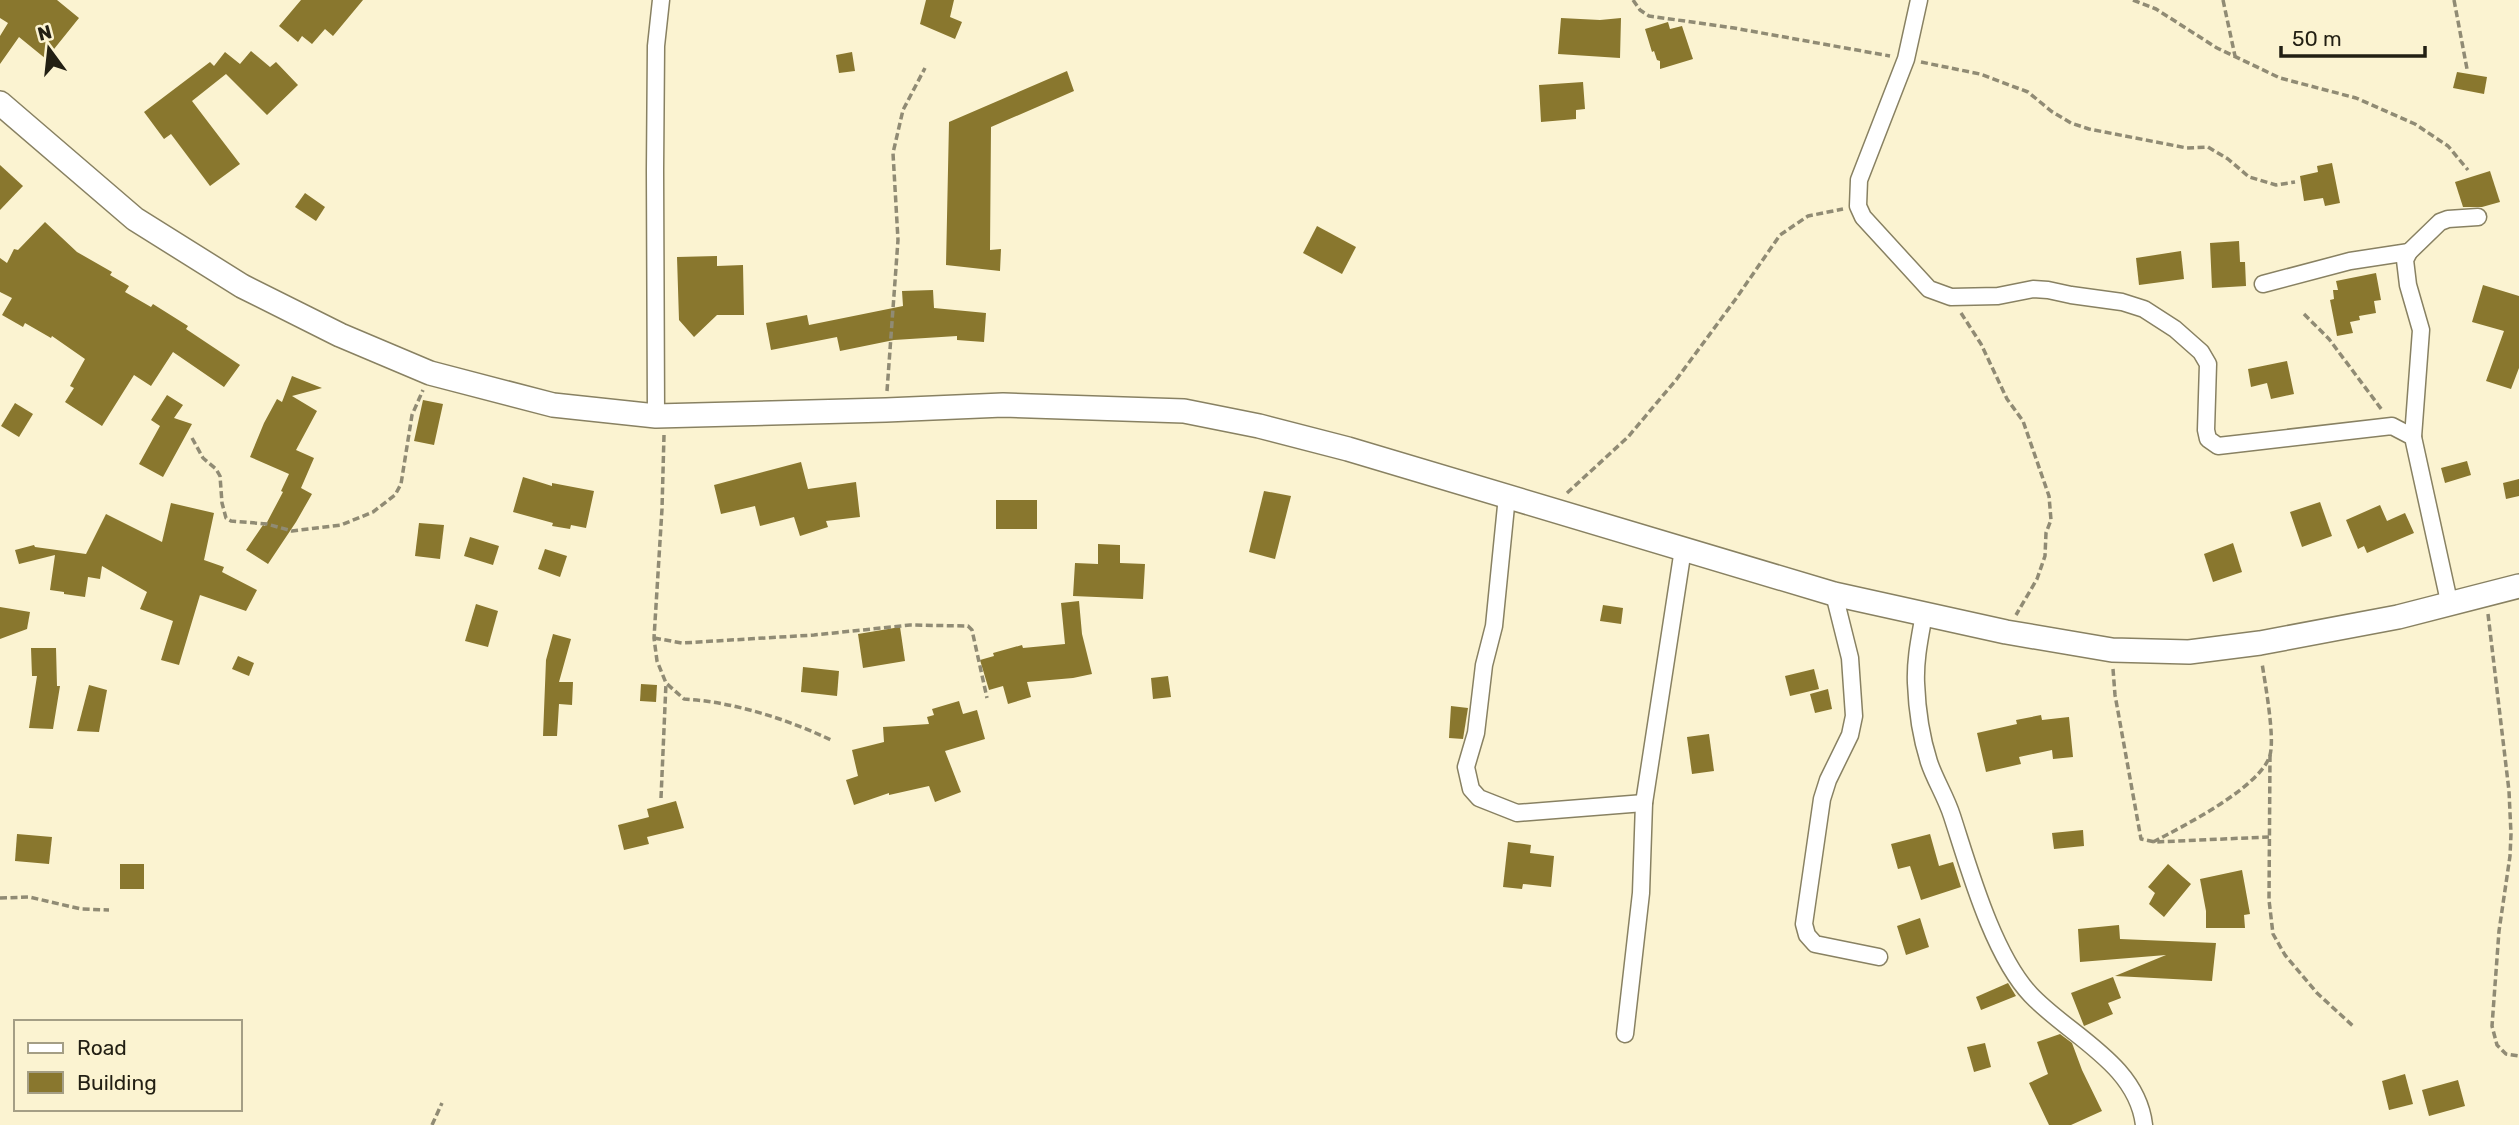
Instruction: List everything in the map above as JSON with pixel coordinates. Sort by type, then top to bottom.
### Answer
[{"type":"main road","points":[[0,103],[135,219],[242,286],[340,335],[430,373],[553,405],[660,416],[1003,404],[1185,411],[1259,426],[1348,449],[1834,594],[2006,632],[2112,650],[2189,652],[2260,643],[2450,606],[2519,586]]},
{"type":"street","points":[[660,416],[655,170],[656,46],[661,0]]},
{"type":"street","points":[[1919,0],[1906,59],[1859,180],[1858,206],[1863,217],[1879,236],[1929,289],[1951,297],[1998,296],[2033,289],[2048,290],[2122,302],[2144,309],[2175,329],[2201,352],[2208,363],[2206,430],[2208,439],[2218,446],[2392,426],[2413,437]]},
{"type":"street","points":[[2450,606],[2413,437],[2421,330],[2405,269],[2409,252],[2440,222],[2448,219],[2478,218]]},
{"type":"street","points":[[2263,285],[2350,261],[2409,252]]},
{"type":"street","points":[[1507,496],[1494,626],[1484,665],[1476,733],[1466,767],[1471,789],[1479,798],[1517,813],[1644,803]]},
{"type":"street","points":[[1625,1034],[1641,893],[1644,803],[1683,549]]},
{"type":"street","points":[[1834,594],[1850,658],[1854,716],[1850,734],[1822,799],[1804,925],[1807,935],[1815,944],[1879,957]]},
{"type":"street","points":[[1924,614],[1916,673],[1923,738],[1929,762],[1950,811],[1975,889],[2022,985],[2119,1071],[2139,1102],[2144,1125]]},
{"type":"path","points":[[1633,0],[1640,10],[1650,16],[1734,28],[1980,74],[2028,92],[2071,123],[2174,146],[2208,147],[2228,159],[2249,177],[2276,186],[2295,182]]},
{"type":"path","points":[[2133,0],[2156,9],[2217,48],[2280,78],[2356,98],[2415,124],[2448,146],[2468,170]]},
{"type":"path","points":[[2223,0],[2235,57]]},
{"type":"path","points":[[2454,0],[2467,69]]},
{"type":"path","points":[[886,410],[898,240],[894,153],[904,110],[925,68]]},
{"type":"path","points":[[1550,508],[1636,428],[1706,340],[1780,235],[1808,216],[1858,206]]},
{"type":"path","points":[[1951,297],[1981,344],[2007,399],[2023,421],[2052,511],[2046,533],[2045,556],[2037,579],[2006,632]]},
{"type":"path","points":[[2304,314],[2329,339],[2392,426]]},
{"type":"path","points":[[192,438],[203,458],[220,475],[222,503],[226,518],[231,521],[267,524],[292,531],[341,525],[373,512],[395,495],[401,484],[412,415],[430,373]]},
{"type":"path","points":[[660,416],[662,509],[654,638],[657,661],[666,683],[661,798]]},
{"type":"path","points":[[2486,597],[2509,791],[2511,834],[2499,931],[2493,1026],[2497,1045],[2506,1054],[2519,1056]]},
{"type":"path","points":[[654,638],[681,643],[827,634],[910,625],[968,626],[972,630],[987,698]]},
{"type":"path","points":[[2260,643],[2270,723],[2269,900],[2277,944],[2317,993],[2353,1026]]},
{"type":"path","points":[[2112,650],[2115,695],[2139,834],[2143,841],[2270,837]]},
{"type":"path","points":[[666,683],[684,699],[723,704],[802,726],[831,740]]},
{"type":"path","points":[[2153,842],[2188,824],[2246,785],[2255,778],[2270,755]]},
{"type":"path","points":[[0,898],[29,897],[81,909],[109,910]]},
{"type":"path","points":[[432,1125],[442,1103]]},
{"type":"building","points":[[0,0],[57,0],[79,18],[46,59],[19,37],[0,64],[0,36],[8,23],[0,18]]},
{"type":"building","points":[[301,0],[363,0],[333,36],[325,29],[312,44],[302,36],[298,42],[279,26]]},
{"type":"building","points":[[926,0],[954,0],[950,17],[962,22],[955,39],[920,24]]},
{"type":"building","points":[[1561,18],[1621,18],[1620,58],[1558,54]]},
{"type":"building","points":[[1668,22],[1670,29],[1682,26],[1693,59],[1660,69],[1660,61],[1654,51],[1652,52],[1645,29]]},
{"type":"building","points":[[251,51],[270,67],[276,62],[298,85],[267,115],[226,74],[192,101],[240,164],[210,186],[171,134],[164,139],[144,112],[210,62],[214,66],[225,52],[240,64]]},
{"type":"building","points":[[852,52],[855,71],[839,73],[836,55]]},
{"type":"building","points":[[1067,71],[1074,91],[991,127],[990,250],[1001,249],[1000,271],[946,265],[949,122]]},
{"type":"building","points":[[2457,72],[2487,77],[2484,94],[2453,88]]},
{"type":"building","points":[[1583,82],[1585,109],[1576,110],[1576,119],[1541,122],[1539,85]]},
{"type":"building","points":[[2332,163],[2340,203],[2325,206],[2323,198],[2304,201],[2300,176],[2318,172],[2317,166]]},
{"type":"building","points":[[0,165],[23,186],[0,210]]},
{"type":"building","points":[[2490,171],[2500,202],[2482,207],[2463,207],[2455,182]]},
{"type":"building","points":[[305,193],[325,207],[316,221],[295,207]]},
{"type":"building","points":[[45,222],[77,252],[112,272],[110,275],[129,286],[125,292],[151,307],[153,304],[188,326],[186,329],[240,365],[224,387],[173,352],[151,386],[134,375],[102,426],[65,402],[74,388],[70,386],[85,359],[52,336],[51,338],[25,323],[23,327],[2,315],[12,298],[0,292],[0,258],[7,263],[14,249],[18,250]]},
{"type":"building","points":[[1317,226],[1356,247],[1342,274],[1303,253]]},
{"type":"building","points":[[2239,241],[2240,262],[2245,262],[2246,286],[2212,288],[2210,243]]},
{"type":"building","points":[[2181,251],[2184,279],[2139,285],[2136,258]]},
{"type":"building","points":[[717,256],[717,266],[743,265],[744,315],[717,315],[694,337],[679,320],[677,257]]},
{"type":"building","points":[[2376,273],[2381,300],[2374,301],[2376,313],[2359,316],[2360,320],[2350,322],[2353,333],[2337,336],[2330,300],[2334,299],[2333,290],[2338,290],[2336,281]]},
{"type":"building","points":[[2483,285],[2519,296],[2519,368],[2511,389],[2486,381],[2504,331],[2472,322]]},
{"type":"building","points":[[933,290],[934,308],[986,313],[984,342],[957,340],[957,336],[894,340],[840,351],[837,337],[771,350],[766,323],[807,315],[809,325],[903,306],[902,291]]},
{"type":"building","points":[[2287,361],[2294,394],[2271,399],[2267,383],[2251,387],[2248,369]]},
{"type":"building","points":[[292,376],[322,388],[292,396],[317,411],[296,450],[314,458],[301,488],[312,494],[268,564],[246,550],[263,525],[265,526],[289,474],[250,457],[264,423],[277,399],[282,402]]},
{"type":"building","points":[[167,395],[183,405],[174,418],[192,424],[163,477],[139,464],[160,426],[151,420]]},
{"type":"building","points":[[423,400],[443,404],[434,445],[414,441]]},
{"type":"building","points":[[15,403],[33,414],[19,437],[1,426]]},
{"type":"building","points":[[2467,461],[2471,475],[2445,483],[2441,468]]},
{"type":"building","points":[[801,462],[808,489],[856,482],[860,517],[826,521],[828,527],[800,536],[794,517],[760,526],[755,506],[721,514],[714,485]]},
{"type":"building","points":[[523,477],[552,486],[552,483],[594,491],[586,528],[571,525],[570,529],[552,526],[553,523],[513,512]]},
{"type":"building","points":[[2519,479],[2519,496],[2506,499],[2503,483]]},
{"type":"building","points":[[1264,491],[1291,496],[1275,559],[1249,552]]},
{"type":"building","points":[[996,500],[1037,500],[1037,529],[996,529]]},
{"type":"building","points":[[2320,502],[2332,536],[2302,547],[2290,512]]},
{"type":"building","points":[[171,503],[214,513],[204,560],[224,567],[222,572],[257,590],[246,611],[200,595],[179,665],[161,660],[173,621],[140,609],[147,592],[102,566],[100,579],[88,577],[85,597],[64,594],[50,590],[55,555],[19,564],[15,550],[34,545],[86,554],[106,514],[162,542]]},
{"type":"building","points":[[2380,505],[2387,521],[2405,513],[2414,533],[2367,553],[2364,546],[2358,549],[2346,520]]},
{"type":"building","points":[[419,523],[444,525],[440,559],[415,556]]},
{"type":"building","points":[[470,537],[499,546],[493,565],[464,556]]},
{"type":"building","points":[[2233,543],[2242,572],[2213,582],[2204,554]]},
{"type":"building","points":[[1098,544],[1120,545],[1120,563],[1145,564],[1143,599],[1073,596],[1075,563],[1098,564]]},
{"type":"building","points":[[545,549],[567,556],[560,577],[538,569]]},
{"type":"building","points":[[1079,601],[1082,634],[1092,674],[1027,682],[1031,697],[1008,704],[1003,686],[989,690],[980,660],[994,656],[993,653],[1022,645],[1023,648],[1065,644],[1061,603]]},
{"type":"building","points":[[476,604],[498,611],[488,647],[465,641]]},
{"type":"building","points":[[1603,605],[1623,608],[1621,624],[1600,621]]},
{"type":"building","points":[[0,607],[30,612],[27,629],[0,639]]},
{"type":"building","points":[[900,627],[905,661],[863,668],[858,634]]},
{"type":"building","points":[[553,634],[571,639],[559,682],[573,682],[572,705],[559,704],[557,736],[543,736],[546,660]]},
{"type":"building","points":[[31,648],[56,648],[57,686],[60,686],[53,729],[29,728],[37,676],[32,676]]},
{"type":"building","points":[[238,656],[254,663],[249,676],[232,669]]},
{"type":"building","points":[[803,667],[839,671],[837,696],[801,692]]},
{"type":"building","points":[[1814,669],[1819,689],[1790,696],[1785,676]]},
{"type":"building","points":[[1168,676],[1171,697],[1153,699],[1151,678]]},
{"type":"building","points":[[641,684],[657,685],[656,702],[640,701]]},
{"type":"building","points":[[89,685],[107,690],[99,732],[77,731]]},
{"type":"building","points":[[1828,689],[1832,709],[1815,713],[1810,694]]},
{"type":"building","points":[[959,701],[963,714],[977,710],[985,739],[945,751],[961,792],[935,802],[929,786],[889,793],[854,805],[846,780],[858,776],[852,750],[884,742],[883,727],[929,724],[927,717],[934,715],[932,709]]},
{"type":"building","points":[[1451,706],[1468,708],[1463,739],[1449,738]]},
{"type":"building","points":[[2041,715],[2042,720],[2069,717],[2073,757],[2053,759],[2052,750],[2019,757],[2021,764],[1986,772],[1977,733],[2017,724],[2016,720]]},
{"type":"building","points":[[1709,734],[1714,771],[1692,774],[1687,737]]},
{"type":"building","points":[[676,801],[684,828],[647,837],[649,844],[624,850],[618,825],[649,817],[647,809]]},
{"type":"building","points":[[2083,830],[2084,846],[2054,849],[2052,833]]},
{"type":"building","points":[[17,834],[52,837],[49,864],[15,861]]},
{"type":"building","points":[[1930,834],[1939,866],[1953,862],[1961,887],[1921,900],[1910,866],[1898,869],[1891,844]]},
{"type":"building","points":[[1508,842],[1531,845],[1530,853],[1554,856],[1551,887],[1523,884],[1522,889],[1503,887]]},
{"type":"building","points":[[120,864],[144,864],[144,889],[120,889]]},
{"type":"building","points":[[2168,864],[2191,884],[2164,917],[2149,904],[2155,893],[2148,887]]},
{"type":"building","points":[[2242,870],[2250,914],[2244,915],[2245,928],[2206,928],[2200,879]]},
{"type":"building","points":[[1920,918],[1929,947],[1906,955],[1897,926]]},
{"type":"building","points":[[2119,925],[2120,939],[2216,943],[2212,981],[2115,976],[2166,955],[2080,962],[2078,929]]},
{"type":"building","points":[[2113,977],[2121,998],[2108,1003],[2113,1014],[2084,1026],[2071,993]]},
{"type":"building","points":[[2008,983],[2016,996],[1981,1010],[1976,997]]},
{"type":"building","points":[[2060,1034],[2072,1043],[2102,1111],[2071,1125],[2049,1125],[2029,1083],[2048,1074],[2037,1042]]},
{"type":"building","points":[[1985,1043],[1991,1067],[1974,1072],[1967,1047]]},
{"type":"building","points":[[2405,1074],[2413,1104],[2389,1110],[2382,1081]]},
{"type":"building","points":[[2458,1080],[2465,1106],[2429,1116],[2422,1090]]}]
